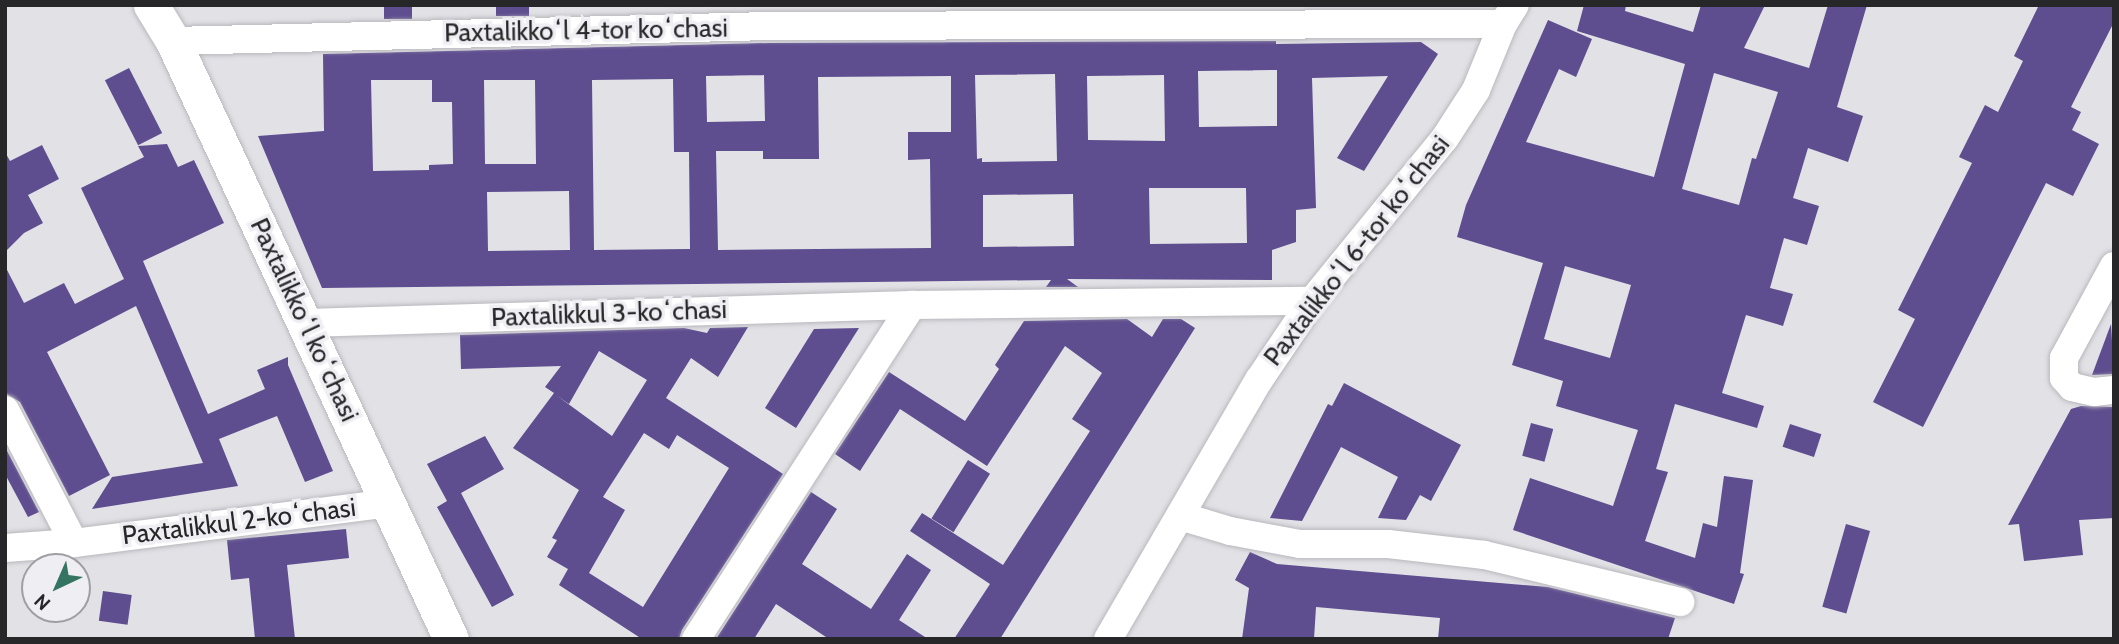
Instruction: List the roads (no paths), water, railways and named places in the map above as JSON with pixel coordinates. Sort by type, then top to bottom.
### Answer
[{"type":"street","name":"Paxtalikkoʻl koʻchasi","points":[[150,5],[173,41],[451,639]]},
{"type":"street","name":"Paxtalikkoʻl 4-tor koʻchasi","points":[[173,41],[769,26],[1509,15]]},
{"type":"street","name":"Paxtalikkoʻl 6-tor koʻchasi","points":[[1108,639],[1259,380],[1312,301],[1445,138],[1476,90],[1509,15]]},
{"type":"street","points":[[2114,266],[2064,358],[2064,378],[2072,387],[2094,392],[2114,390]]},
{"type":"street","name":"Paxtalikkul 3-koʻchasi","points":[[306,323],[912,305],[1312,301]]},
{"type":"street","points":[[696,639],[912,305]]},
{"type":"street","points":[[5,410],[74,543]]},
{"type":"street","name":"Paxtalikkul 2-koʻchasi","points":[[5,548],[74,543],[389,503]]},
{"type":"street","points":[[1180,516],[1230,531],[1300,544],[1388,544],[1484,555],[1680,602]]}]
